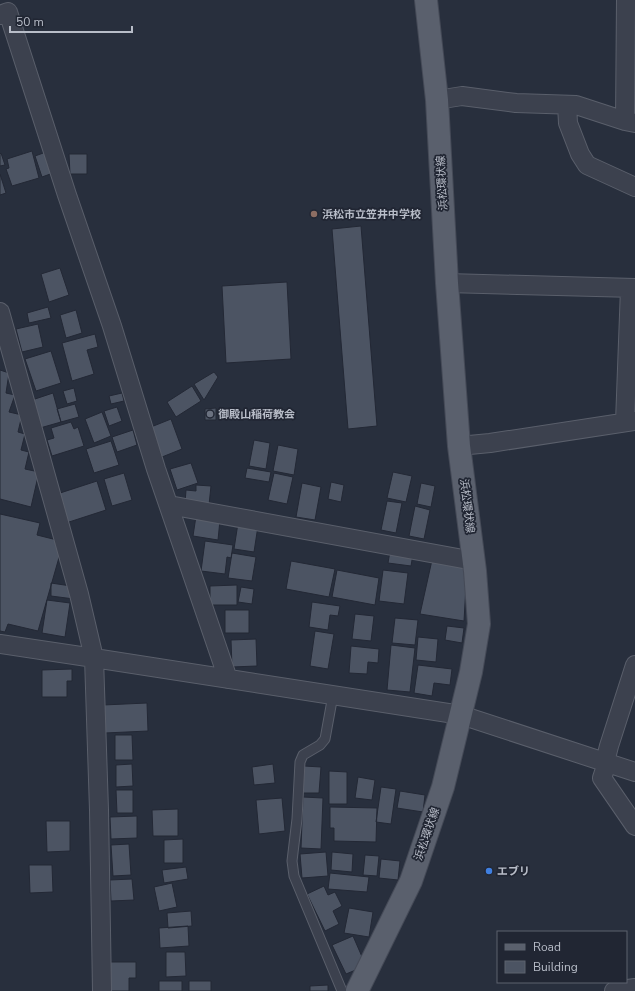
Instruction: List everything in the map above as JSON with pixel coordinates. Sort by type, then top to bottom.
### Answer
[{"type":"main road","name":"浜松環状線","points":[[357,991],[410,881],[443,787],[471,672],[478,624],[474,560],[459,446],[447,283],[437,100],[426,0]]},
{"type":"street","points":[[437,100],[462,96],[516,103],[567,106],[576,105],[630,122],[626,0]]},
{"type":"street","points":[[8,9],[67,195],[112,326],[156,469],[228,679]]},
{"type":"street","points":[[567,106],[568,123],[580,154],[587,165],[635,186]]},
{"type":"street","points":[[447,283],[633,288],[630,421],[490,443],[459,446]]},
{"type":"street","points":[[0,312],[79,594],[94,658],[99,810],[102,991]]},
{"type":"street","points":[[169,506],[474,560]]},
{"type":"street","points":[[0,644],[461,715],[635,772]]},
{"type":"street","points":[[635,665],[609,746],[602,778],[635,826]]},
{"type":"street","points":[[614,991],[635,988]]},
{"type":"lane","points":[[333,695],[325,739],[320,745],[303,755],[300,762],[297,819],[292,861],[294,876],[342,991]]},
{"type":"building","points":[[32,151],[39,178],[12,186],[6,169],[9,168],[7,159]]},
{"type":"building","points":[[46,152],[53,173],[42,177],[35,156]]},
{"type":"building","points":[[1,153],[5,165],[0,166],[0,154]]},
{"type":"building","points":[[69,154],[87,154],[87,174],[70,174]]},
{"type":"building","points":[[0,174],[6,193],[0,195]]},
{"type":"building","points":[[361,226],[377,426],[348,429],[332,229]]},
{"type":"building","points":[[60,268],[69,295],[49,302],[41,274]]},
{"type":"building","points":[[287,282],[291,359],[226,363],[222,286]]},
{"type":"building","points":[[48,307],[51,318],[29,323],[27,313]]},
{"type":"building","points":[[76,310],[82,333],[66,338],[60,315]]},
{"type":"building","points":[[38,324],[43,347],[22,352],[16,329]]},
{"type":"building","points":[[95,334],[98,347],[87,350],[94,374],[72,381],[62,343]]},
{"type":"building","points":[[51,351],[61,383],[36,391],[25,359]]},
{"type":"building","points":[[0,370],[9,373],[6,393],[15,395],[9,412],[22,415],[18,432],[25,434],[21,450],[29,452],[25,469],[39,472],[31,507],[0,499]]},
{"type":"building","points":[[214,372],[218,377],[204,400],[194,384]]},
{"type":"building","points":[[192,386],[201,401],[176,417],[167,402]]},
{"type":"building","points":[[74,388],[77,401],[67,404],[63,391]]},
{"type":"building","points":[[53,393],[61,422],[40,428],[32,400]]},
{"type":"building","points":[[122,393],[124,401],[111,404],[109,396]]},
{"type":"building","points":[[75,404],[79,417],[61,422],[57,409]]},
{"type":"building","points":[[117,407],[122,421],[109,426],[104,411]]},
{"type":"building","name":"御殿山稲荷教会","points":[[216,408],[216,420],[205,420],[205,409]]},
{"type":"building","points":[[102,412],[111,436],[94,443],[85,419]]},
{"type":"building","points":[[171,419],[182,449],[162,457],[151,427]]},
{"type":"building","points":[[71,422],[74,429],[78,427],[84,446],[52,456],[47,440],[54,438],[51,428]]},
{"type":"building","points":[[133,430],[137,445],[117,452],[112,437]]},
{"type":"building","points":[[254,440],[270,443],[266,469],[249,466]]},
{"type":"building","points":[[111,441],[119,465],[94,473],[86,449]]},
{"type":"building","points":[[278,445],[298,449],[294,475],[273,471]]},
{"type":"building","points":[[191,463],[198,483],[177,490],[170,469]]},
{"type":"building","points":[[247,468],[271,472],[269,482],[245,478]]},
{"type":"building","points":[[393,472],[412,476],[406,502],[387,498]]},
{"type":"building","points":[[124,473],[132,500],[112,506],[104,479]]},
{"type":"building","points":[[274,473],[293,477],[287,504],[268,500]]},
{"type":"building","points":[[97,481],[106,510],[66,523],[57,494]]},
{"type":"building","points":[[331,482],[344,485],[341,502],[328,499]]},
{"type":"building","points":[[302,483],[321,487],[315,520],[296,517]]},
{"type":"building","points":[[421,483],[435,486],[431,507],[417,504]]},
{"type":"building","points":[[196,485],[211,486],[209,505],[185,503],[186,490],[196,491]]},
{"type":"building","points":[[387,501],[402,503],[396,533],[381,530]]},
{"type":"building","points":[[415,506],[430,510],[424,539],[409,536]]},
{"type":"building","points":[[0,514],[40,523],[37,535],[57,540],[60,554],[38,631],[8,624],[5,632],[0,631]]},
{"type":"building","points":[[196,516],[220,520],[218,540],[193,536]]},
{"type":"building","points":[[238,523],[258,526],[254,552],[234,549]]},
{"type":"building","points":[[205,541],[233,545],[231,558],[227,557],[225,574],[201,571]]},
{"type":"building","points":[[390,551],[413,554],[411,566],[388,563]]},
{"type":"building","points":[[232,553],[256,557],[252,581],[228,578]]},
{"type":"building","points":[[432,560],[463,566],[467,569],[464,621],[420,614]]},
{"type":"building","points":[[291,561],[335,569],[329,597],[286,589]]},
{"type":"building","points":[[337,570],[379,578],[375,605],[332,597]]},
{"type":"building","points":[[383,570],[408,573],[404,604],[379,601]]},
{"type":"building","points":[[51,583],[71,586],[74,599],[51,596]]},
{"type":"building","points":[[237,585],[237,605],[210,605],[210,586]]},
{"type":"building","points":[[241,587],[254,589],[252,604],[238,602]]},
{"type":"building","points":[[47,600],[70,603],[65,637],[42,633]]},
{"type":"building","points":[[312,602],[340,606],[338,616],[330,615],[328,630],[309,627]]},
{"type":"building","points":[[225,610],[249,610],[249,633],[225,633]]},
{"type":"building","points":[[355,614],[374,616],[371,641],[352,639]]},
{"type":"building","points":[[395,618],[418,620],[415,645],[392,643]]},
{"type":"building","points":[[447,626],[464,628],[462,643],[445,640]]},
{"type":"building","points":[[315,631],[334,634],[328,669],[310,666]]},
{"type":"building","points":[[418,637],[438,639],[436,662],[416,660]]},
{"type":"building","points":[[256,639],[257,666],[232,667],[231,640]]},
{"type":"building","points":[[391,645],[415,648],[410,692],[387,690]]},
{"type":"building","points":[[351,646],[379,649],[378,663],[368,662],[367,674],[349,673]]},
{"type":"building","points":[[418,665],[452,669],[450,685],[434,683],[432,696],[414,693]]},
{"type":"building","points":[[72,669],[72,681],[67,681],[67,697],[42,697],[42,670]]},
{"type":"building","points":[[147,703],[148,731],[105,733],[103,705]]},
{"type":"building","points":[[115,735],[132,735],[133,760],[115,760]]},
{"type":"building","points":[[132,764],[133,786],[116,787],[116,765]]},
{"type":"building","points":[[273,764],[275,783],[254,785],[252,767]]},
{"type":"building","points":[[304,766],[321,767],[319,793],[303,793]]},
{"type":"building","points":[[329,771],[347,772],[347,804],[329,804]]},
{"type":"building","points":[[358,777],[375,780],[372,800],[355,798]]},
{"type":"building","points":[[381,787],[396,789],[391,824],[376,822]]},
{"type":"building","points":[[116,790],[133,790],[133,813],[117,813]]},
{"type":"building","points":[[400,791],[425,795],[423,812],[397,808]]},
{"type":"building","points":[[303,797],[323,798],[321,849],[301,848]]},
{"type":"building","points":[[282,798],[285,831],[259,834],[256,800]]},
{"type":"building","points":[[330,807],[377,808],[376,842],[334,841],[334,828],[330,828]]},
{"type":"building","points":[[178,809],[178,836],[153,836],[152,810]]},
{"type":"building","points":[[137,816],[137,838],[111,839],[110,817]]},
{"type":"building","points":[[46,821],[70,821],[70,851],[47,852]]},
{"type":"building","points":[[183,839],[183,863],[164,863],[164,840]]},
{"type":"building","points":[[129,844],[131,875],[113,876],[111,845]]},
{"type":"building","points":[[326,852],[328,876],[302,878],[300,854]]},
{"type":"building","points":[[332,852],[353,854],[352,872],[331,870]]},
{"type":"building","points":[[365,855],[379,856],[377,876],[363,875]]},
{"type":"building","points":[[381,859],[400,861],[398,880],[379,878]]},
{"type":"building","points":[[29,865],[52,865],[53,892],[30,893]]},
{"type":"building","points":[[186,867],[188,879],[164,883],[162,870]]},
{"type":"building","points":[[330,873],[369,877],[367,892],[328,889]]},
{"type":"building","points":[[132,879],[134,900],[111,901],[110,880]]},
{"type":"building","points":[[172,883],[177,907],[159,911],[154,887]]},
{"type":"building","points":[[324,886],[328,895],[335,892],[342,906],[333,911],[339,924],[325,931],[307,894]]},
{"type":"building","points":[[349,908],[373,912],[369,937],[344,933]]},
{"type":"building","points":[[191,911],[192,926],[168,928],[167,913]]},
{"type":"building","points":[[188,926],[189,946],[160,948],[159,928]]},
{"type":"building","points":[[353,936],[363,959],[363,967],[346,974],[332,945]]},
{"type":"building","points":[[166,952],[185,952],[186,976],[166,977]]},
{"type":"building","points":[[110,962],[136,962],[136,978],[129,978],[129,991],[110,991]]},
{"type":"building","points":[[159,981],[182,981],[182,991],[159,991]]},
{"type":"building","points":[[189,981],[211,981],[211,991],[189,991]]},
{"type":"building","points":[[328,985],[328,991],[310,991],[310,986]]},
{"type":"place","name":"浜松市立笠井中学校","points":[[314,214]]},
{"type":"place","name":"御殿山稲荷教会","points":[[210,414]]},
{"type":"place","name":"エブリ","points":[[489,871]]}]
